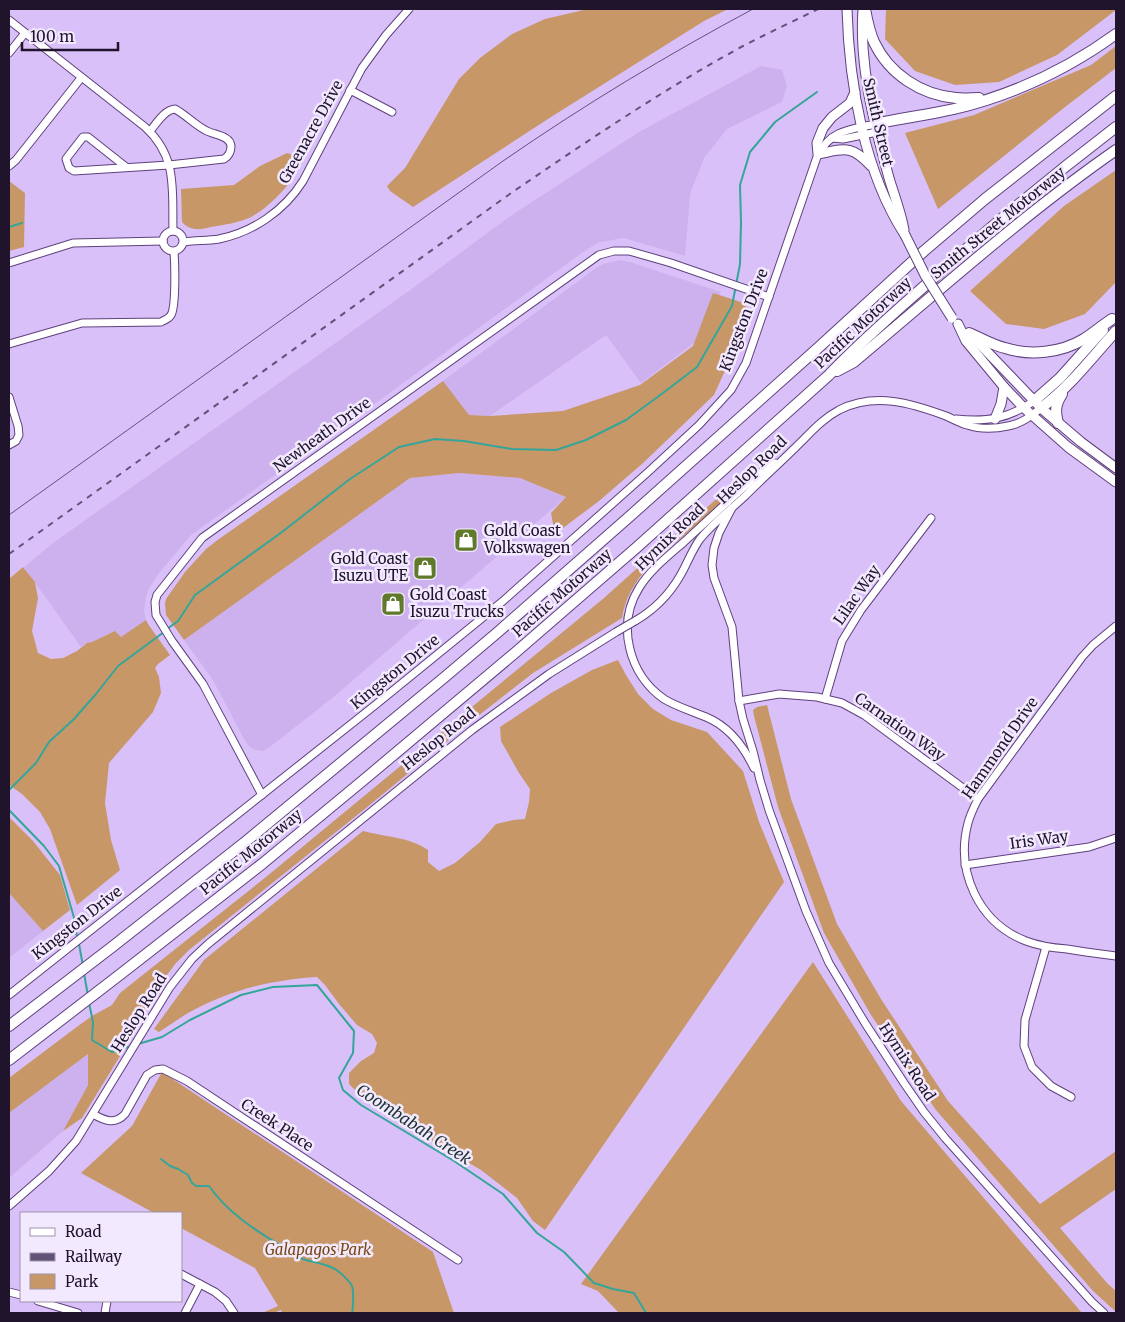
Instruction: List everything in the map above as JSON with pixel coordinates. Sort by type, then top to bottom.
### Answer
[{"type":"highway","points":[[864,9],[870,33],[877,48],[895,71],[911,83],[928,92],[947,97],[968,99],[994,97]]},
{"type":"highway","points":[[876,128],[994,97],[1037,80],[1070,64],[1116,34]]},
{"type":"highway","name":"Pacific Motorway","points":[[9,1026],[244,843],[491,639],[789,374],[924,251],[985,199],[1116,96]]},
{"type":"highway","name":"Pacific Motorway","points":[[9,1060],[269,858],[523,646],[636,548],[829,375],[857,346],[980,236],[1041,185],[1116,127]]},
{"type":"highway","name":"Smith Street Motorway","points":[[829,375],[854,362],[1008,231],[1060,190],[1116,150]]},
{"type":"highway","points":[[969,333],[1003,348],[1023,352],[1042,352],[1072,345],[1083,340],[1114,316]]},
{"type":"highway","points":[[1038,405],[1114,316]]},
{"type":"highway","points":[[1038,405],[1053,400],[1116,331]]},
{"type":"highway","points":[[1058,423],[1055,412],[1056,406],[1068,385]]},
{"type":"main road","name":"Smith Street","points":[[847,9],[848,38],[855,92],[863,131],[874,168],[895,220],[905,235],[925,275],[955,321],[966,342],[1004,387],[1024,408],[1083,459],[1116,482]]},
{"type":"main road","name":"Smith Street","points":[[864,9],[862,23],[864,59],[870,101],[905,235]]},
{"type":"main road","points":[[855,92],[850,104],[832,117],[823,128],[817,143],[818,154],[838,150],[852,150],[862,156],[874,168]]},
{"type":"main road","name":"Smith Street","points":[[955,321],[969,333],[1038,405],[1081,442],[1116,468]]},
{"type":"main road","points":[[995,419],[1001,404],[1004,387]]},
{"type":"street","name":"Greenacre Drive","points":[[184,242],[210,240],[234,235],[260,223],[282,206],[303,181],[362,68],[374,50],[409,9]]},
{"type":"street","points":[[9,20],[150,131],[161,145],[169,165],[173,188],[173,231]]},
{"type":"street","points":[[9,53],[24,33]]},
{"type":"street","points":[[9,166],[16,160],[81,78]]},
{"type":"street","points":[[350,90],[392,112]]},
{"type":"street","points":[[126,167],[85,136],[66,159],[69,168],[74,171],[169,165],[224,159],[231,151],[230,142],[227,138],[206,131],[175,109],[165,113],[150,131]]},
{"type":"street","name":"Kingston Drive","points":[[9,995],[400,686],[503,601],[699,425],[731,390],[746,363],[818,154],[825,143],[842,131],[863,131],[876,128]]},
{"type":"street","points":[[173,231],[179,233],[184,242],[182,248],[170,252],[165,248],[163,241],[165,235],[173,231]]},
{"type":"street","points":[[9,263],[73,243],[163,241]]},
{"type":"street","name":"Newheath Drive","points":[[262,796],[204,684],[160,623],[154,609],[157,595],[202,538],[599,255],[614,251],[629,251],[671,263],[769,297]]},
{"type":"street","points":[[9,344],[82,323],[161,322],[170,316],[174,304],[174,252]]},
{"type":"street","points":[[9,397],[19,435],[16,441],[9,445]]},
{"type":"street","name":"Heslop Road","points":[[9,1206],[49,1171],[76,1141],[178,975],[201,951],[429,764],[502,707],[550,674],[654,609],[680,577],[699,541],[715,523],[817,425],[839,410],[858,403],[873,401],[898,401],[930,410],[966,425],[982,428],[1009,426],[1032,415],[1038,405]]},
{"type":"street","name":"Heslop Road","points":[[951,418],[995,419],[1038,405]]},
{"type":"street","name":"Hymix Road","points":[[760,780],[746,752],[724,728],[708,718],[665,700],[649,687],[634,662],[628,646],[629,618],[633,599],[645,579],[654,569],[766,468],[782,460]]},
{"type":"street","name":"Hymix Road","points":[[732,508],[719,533],[714,548],[712,565],[717,589],[732,627],[743,719],[769,810],[806,911],[829,963],[865,1023],[924,1112],[945,1138],[1104,1313]]},
{"type":"street","name":"Lilac Way","points":[[825,699],[842,641],[861,610],[931,518]]},
{"type":"street","name":"Hammond Drive","points":[[1116,626],[1082,657],[978,799],[968,823],[964,840],[965,865],[974,896],[993,921],[1010,934],[1027,942],[1046,947],[1116,956]]},
{"type":"street","name":"Carnation Way","points":[[740,701],[779,694],[817,697],[842,703],[864,715],[978,799]]},
{"type":"street","name":"Iris Way","points":[[965,865],[1089,847],[1116,838]]},
{"type":"street","points":[[1046,947],[1025,1020],[1024,1046],[1032,1066],[1051,1086],[1072,1097]]},
{"type":"street","name":"Creek Place","points":[[93,1114],[110,1122],[121,1118],[147,1074],[163,1069],[186,1081],[458,1260]]},
{"type":"street","points":[[182,1275],[214,1292],[226,1301],[234,1313]]},
{"type":"street","points":[[186,1313],[200,1284]]},
{"type":"street","points":[[41,1302],[78,1313]]},
{"type":"shaded area","points":[[761,66],[782,70],[787,86],[782,102],[727,129],[704,158],[690,194],[685,256],[624,238],[600,242],[586,250],[191,535],[149,588],[144,611],[146,620],[121,638],[115,631],[81,647],[24,567],[53,543],[413,288],[509,217],[639,132]]},
{"type":"shaded area","points":[[620,260],[721,292],[694,343],[641,383],[606,335],[490,416],[469,415],[443,381],[596,268],[603,264]]},
{"type":"shaded area","points":[[459,473],[520,478],[566,497],[331,699],[271,746],[263,751],[253,749],[244,739],[213,680],[184,640],[410,478]]},
{"type":"shaded area","points":[[9,893],[43,931],[9,958]]},
{"type":"shaded area","points":[[88,1054],[88,1085],[63,1131],[9,1178],[9,1113]]},
{"type":"green space","points":[[588,9],[728,9],[704,21],[551,117],[413,207],[390,191],[387,186],[405,168],[459,79],[480,58],[512,34],[545,19]]},
{"type":"green space","points":[[886,9],[1116,10],[1057,55],[999,82],[955,85],[915,71],[885,39]]},
{"type":"green space","points":[[1116,46],[1116,68],[938,209],[905,133],[974,115],[1091,65]]},
{"type":"green space","points":[[287,153],[302,158],[294,176],[274,200],[255,215],[230,224],[203,229],[188,227],[182,222],[181,189],[234,185],[260,166]]},
{"type":"green space","points":[[1116,170],[1116,282],[1085,314],[1044,329],[1006,324],[970,291],[1064,206]]},
{"type":"green space","points":[[9,181],[25,193],[24,247],[9,251]]},
{"type":"green space","points":[[713,293],[741,302],[750,310],[714,395],[642,464],[599,501],[555,534],[551,513],[566,497],[520,478],[459,473],[410,478],[184,640],[166,615],[166,599],[185,572],[206,549],[443,381],[469,415],[490,416],[563,411],[640,385],[693,346]]},
{"type":"green space","points":[[743,476],[747,480],[660,556],[640,577],[632,589],[622,618],[533,673],[189,950],[176,963],[157,988],[125,1048],[82,1118],[63,1131],[88,1085],[88,1054],[9,1113],[9,1078],[92,1016],[112,1005],[120,993],[266,877],[604,598]]},
{"type":"green space","points":[[23,567],[35,582],[38,598],[32,631],[38,653],[51,659],[63,658],[87,643],[115,631],[121,637],[146,620],[170,655],[155,668],[159,677],[161,693],[153,712],[109,763],[105,803],[111,840],[120,870],[77,905],[50,829],[40,812],[22,794],[9,785],[9,579]]},
{"type":"green space","points":[[618,660],[638,694],[653,709],[671,720],[707,732],[743,771],[759,822],[784,882],[545,1230],[533,1221],[517,1198],[481,1170],[423,1136],[379,1102],[354,1089],[349,1084],[349,1073],[361,1061],[374,1053],[377,1043],[372,1034],[357,1025],[317,977],[283,981],[235,992],[188,1013],[159,1032],[154,1029],[204,960],[363,831],[413,842],[421,846],[428,850],[428,862],[439,871],[455,863],[480,842],[496,824],[525,819],[530,789],[501,741],[500,727],[551,693],[592,670]]},
{"type":"green space","points":[[767,705],[791,799],[837,924],[881,999],[948,1101],[1040,1204],[1116,1151],[1116,1189],[1060,1228],[1116,1291],[1116,1312],[1093,1291],[936,1110],[871,1015],[824,933],[778,807],[753,710]]},
{"type":"green space","points":[[9,817],[33,841],[60,875],[70,910],[43,931],[9,893]]},
{"type":"green space","points":[[813,962],[901,1101],[1082,1313],[619,1313],[598,1291],[581,1284]]},
{"type":"green space","name":"Galapagos Park","points":[[162,1072],[433,1252],[454,1313],[282,1313],[281,1310],[273,1313],[262,1313],[278,1306],[255,1268],[182,1229],[182,1212],[152,1212],[81,1173],[132,1126]]},
{"type":"waterway","points":[[167,629],[178,621],[195,595],[282,532],[350,479],[399,447],[435,439],[464,441],[512,449],[556,450],[586,440],[626,420],[697,367],[732,306],[740,264],[740,185],[750,152],[775,122],[817,92]]},
{"type":"waterway","points":[[9,227],[22,223]]},
{"type":"waterway","points":[[9,790],[36,763],[49,742],[74,719],[118,666],[164,632]]},
{"type":"waterway","name":"Coombabah Creek","points":[[9,810],[44,846],[59,866],[75,921],[77,937]]},
{"type":"waterway","name":"Coombabah Creek","points":[[79,944],[83,966]]},
{"type":"waterway","name":"Coombabah Creek","points":[[84,973],[88,996]]},
{"type":"waterway","name":"Coombabah Creek","points":[[138,1044],[162,1037],[190,1020],[241,995],[273,987],[317,985],[354,1031],[353,1053],[339,1078],[343,1090],[361,1105],[454,1161],[503,1194],[537,1233],[564,1252],[594,1283],[634,1293],[646,1313]]},
{"type":"waterway","name":"Coombabah Creek","points":[[89,1003],[93,1022],[92,1040],[112,1052],[131,1046]]},
{"type":"waterway","points":[[161,1159],[188,1175],[196,1186],[209,1186],[233,1213],[300,1258],[327,1265],[340,1273],[352,1286],[352,1313]]},
{"type":"tram line","points":[[9,515],[503,161],[626,81],[753,9]]},
{"type":"railway","points":[[9,554],[514,191],[570,153],[714,62],[818,9]]},
{"type":"place","name":"Gold Coast Volkswagen","points":[[466,540]]},
{"type":"place","name":"Gold Coast Isuzu UTE","points":[[425,568]]},
{"type":"place","name":"Gold Coast Isuzu Trucks","points":[[393,604]]}]
